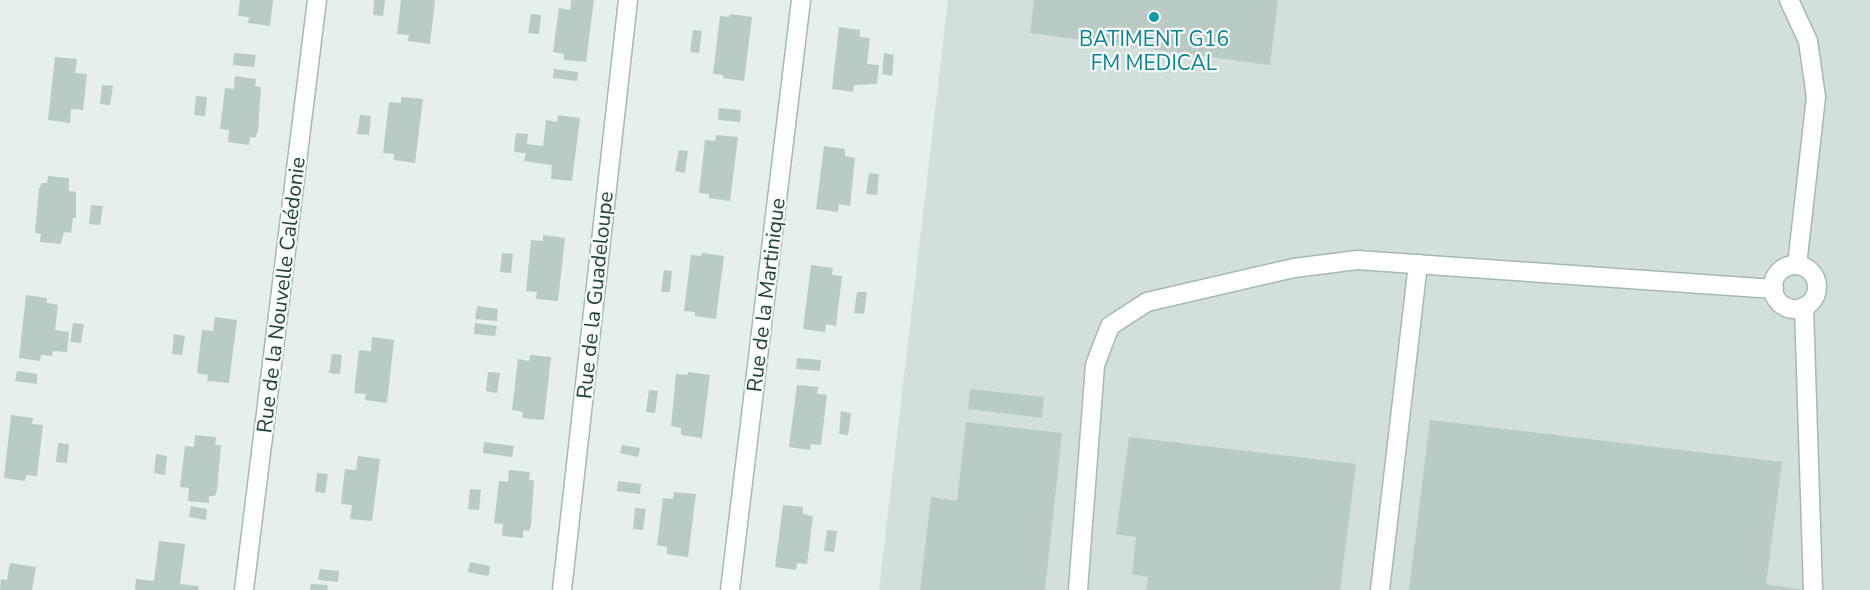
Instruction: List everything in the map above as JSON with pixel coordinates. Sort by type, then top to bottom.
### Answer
[{"type":"street","name":"Rue de la Nouvelle Calédonie","points":[[244,590],[316,0]]},
{"type":"street","name":"Rue de la Guadeloupe","points":[[562,590],[628,0]]},
{"type":"street","name":"Rue de la Martinique","points":[[730,590],[801,0]]},
{"type":"street","points":[[1789,0],[1808,41],[1816,97],[1797,265]]},
{"type":"street","points":[[1078,590],[1095,365],[1110,326],[1147,302],[1294,268],[1357,260],[1774,289]]},
{"type":"street","points":[[1380,590],[1418,264]]},
{"type":"street","points":[[1797,265],[1811,271],[1817,284],[1814,298],[1804,307],[1791,308],[1785,306],[1776,296],[1774,289],[1777,274],[1790,266],[1797,265]]},
{"type":"street","points":[[1804,307],[1813,590]]},
{"type":"shaded area","points":[[948,0],[1870,0],[1870,590],[879,590]]},
{"type":"building","points":[[240,0],[273,0],[270,26],[248,23],[249,17],[238,16]]},
{"type":"building","points":[[374,0],[385,0],[383,16],[373,15]]},
{"type":"building","points":[[401,0],[435,0],[430,44],[408,41],[409,35],[397,34]]},
{"type":"building","points":[[571,0],[594,0],[586,62],[564,60],[564,54],[553,52],[559,8],[570,10]]},
{"type":"building","name":"BATIMENT G16 FM MEDICAL","points":[[1034,0],[1278,0],[1270,65],[1030,33]]},
{"type":"building","points":[[531,14],[541,15],[539,34],[528,33]]},
{"type":"building","points":[[730,14],[752,17],[744,81],[713,74],[720,16],[729,17]]},
{"type":"building","points":[[839,27],[860,30],[860,37],[870,38],[867,64],[879,65],[877,84],[854,85],[853,92],[832,89]]},
{"type":"building","points":[[693,30],[702,31],[699,53],[690,52]]},
{"type":"building","points":[[234,53],[256,55],[254,67],[233,65]]},
{"type":"building","points":[[884,53],[894,55],[892,76],[882,74]]},
{"type":"building","points":[[55,57],[77,59],[75,73],[87,74],[83,110],[71,109],[70,123],[48,120]]},
{"type":"building","points":[[554,69],[578,72],[577,81],[553,78]]},
{"type":"building","points":[[235,76],[256,79],[255,86],[261,87],[258,131],[255,138],[250,137],[249,145],[228,142],[229,130],[220,129],[225,88],[234,89]]},
{"type":"building","points":[[102,85],[113,86],[110,105],[100,104]]},
{"type":"building","points":[[196,96],[207,97],[205,116],[194,115]]},
{"type":"building","points":[[401,97],[423,99],[415,163],[394,160],[394,154],[383,153],[389,102],[401,103]]},
{"type":"building","points":[[719,108],[741,110],[740,122],[718,120]]},
{"type":"building","points":[[360,115],[371,116],[369,135],[357,134]]},
{"type":"building","points":[[558,115],[580,118],[572,181],[551,179],[552,165],[524,161],[526,153],[514,152],[516,133],[528,134],[527,144],[543,146],[546,120],[557,122]]},
{"type":"building","points":[[716,135],[738,137],[730,201],[709,198],[709,194],[699,193],[705,140],[715,141]]},
{"type":"building","points":[[824,146],[845,149],[845,156],[855,158],[850,206],[839,204],[838,212],[816,209]]},
{"type":"building","points":[[679,150],[688,151],[685,173],[675,171]]},
{"type":"building","points":[[869,173],[879,174],[877,195],[866,194]]},
{"type":"building","points":[[48,176],[69,178],[69,191],[76,192],[76,218],[73,218],[71,233],[64,232],[61,244],[40,242],[41,234],[35,233],[39,189],[42,183],[47,183]]},
{"type":"building","points":[[91,205],[103,206],[100,225],[89,224]]},
{"type":"building","points":[[543,235],[565,238],[558,301],[536,299],[537,292],[526,291],[531,240],[543,241]]},
{"type":"building","points":[[502,253],[513,254],[511,273],[500,272]]},
{"type":"building","points":[[702,253],[724,256],[716,319],[695,316],[695,312],[684,311],[691,255],[701,256]]},
{"type":"building","points":[[811,265],[833,268],[832,275],[842,276],[836,326],[826,324],[825,332],[803,329]]},
{"type":"building","points":[[664,270],[672,271],[670,292],[661,292]]},
{"type":"building","points":[[857,292],[867,292],[864,314],[854,313]]},
{"type":"building","points":[[26,295],[47,298],[47,303],[58,305],[55,330],[69,332],[67,352],[53,351],[52,356],[41,355],[40,361],[19,358]]},
{"type":"building","points":[[477,306],[498,309],[497,321],[475,319]]},
{"type":"building","points":[[215,317],[237,320],[229,383],[207,381],[208,375],[197,373],[202,330],[213,331]]},
{"type":"building","points":[[73,323],[84,324],[81,343],[70,342]]},
{"type":"building","points":[[475,323],[497,326],[495,336],[474,334]]},
{"type":"building","points":[[174,334],[185,336],[182,355],[172,354]]},
{"type":"building","points":[[372,337],[394,340],[387,403],[365,400],[366,394],[354,393],[359,350],[371,351]]},
{"type":"building","points":[[332,354],[342,355],[340,374],[329,373]]},
{"type":"building","points":[[530,355],[551,357],[544,420],[522,418],[523,412],[512,410],[518,359],[529,361]]},
{"type":"building","points":[[797,358],[821,360],[820,371],[796,369]]},
{"type":"building","points":[[17,371],[37,374],[37,384],[15,381]]},
{"type":"building","points":[[488,372],[500,373],[497,393],[486,391]]},
{"type":"building","points":[[688,372],[710,375],[702,438],[681,435],[681,428],[671,426],[676,374],[688,375]]},
{"type":"building","points":[[797,385],[818,387],[817,394],[827,395],[821,445],[811,444],[810,450],[789,447]]},
{"type":"building","points":[[970,389],[1044,397],[1042,418],[968,409]]},
{"type":"building","points":[[649,390],[658,391],[655,413],[646,412]]},
{"type":"building","points":[[841,411],[851,413],[848,435],[839,434]]},
{"type":"building","points":[[11,415],[33,418],[32,424],[43,425],[37,476],[26,475],[25,481],[4,478]]},
{"type":"building","points":[[1430,420],[1782,462],[1766,584],[1803,590],[1409,590]]},
{"type":"building","points":[[966,422],[1062,433],[1045,590],[920,590],[931,497],[957,501]]},
{"type":"building","points":[[195,435],[216,437],[215,445],[221,445],[217,490],[215,496],[209,496],[209,503],[188,501],[189,488],[180,487],[185,446],[194,447]]},
{"type":"building","points":[[1129,437],[1356,464],[1340,590],[1146,590],[1148,577],[1132,574],[1136,537],[1116,534]]},
{"type":"building","points":[[484,442],[514,446],[512,457],[483,453]]},
{"type":"building","points":[[58,443],[69,444],[67,463],[56,462]]},
{"type":"building","points":[[622,445],[640,448],[638,457],[620,453]]},
{"type":"building","points":[[156,454],[167,456],[165,475],[154,473]]},
{"type":"building","points":[[358,456],[380,459],[372,521],[350,519],[352,505],[341,504],[345,469],[356,470]]},
{"type":"building","points":[[509,470],[530,472],[529,480],[534,480],[531,525],[529,531],[523,530],[523,538],[502,536],[503,524],[494,523],[499,481],[508,482]]},
{"type":"building","points":[[317,473],[328,474],[325,493],[315,492]]},
{"type":"building","points":[[618,481],[641,484],[640,494],[617,491]]},
{"type":"building","points":[[470,489],[481,490],[479,510],[468,509]]},
{"type":"building","points":[[674,492],[696,494],[688,557],[667,554],[667,547],[657,545],[663,498],[673,499]]},
{"type":"building","points":[[783,505],[803,507],[803,514],[813,516],[807,564],[797,563],[796,570],[775,567]]},
{"type":"building","points":[[191,506],[207,509],[206,520],[189,517]]},
{"type":"building","points":[[635,508],[646,509],[643,530],[633,529]]},
{"type":"building","points":[[827,530],[837,531],[834,552],[824,551]]},
{"type":"building","points":[[159,541],[185,544],[180,584],[199,586],[198,590],[135,590],[136,579],[154,581]]},
{"type":"building","points":[[470,562],[490,566],[489,574],[487,576],[468,572]]},
{"type":"building","points":[[10,563],[36,567],[32,590],[0,590],[1,579],[7,580]]},
{"type":"building","points":[[320,569],[339,571],[338,582],[318,580]]},
{"type":"building","points":[[311,584],[328,585],[327,590],[310,590]]},
{"type":"place","name":"BATIMENT G16 FM MEDICAL","points":[[1154,17]]}]
